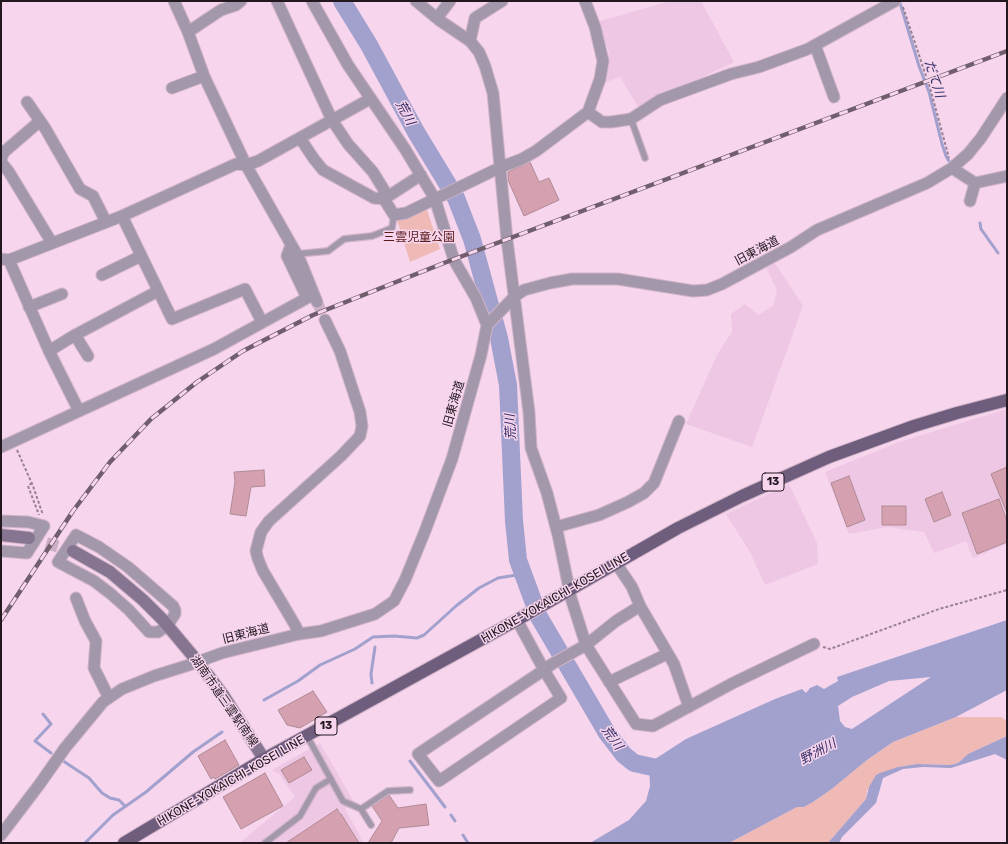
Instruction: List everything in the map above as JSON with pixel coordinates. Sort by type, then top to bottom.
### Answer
[{"type":"main road","name":"HIKONE-YOKAICHI-KOSEI LINE","points":[[124,843],[264,759],[517,620],[678,528],[742,496],[829,457],[914,426],[956,413],[1007,400]]},
{"type":"street","points":[[174,1],[188,32],[204,76],[246,165],[294,250],[317,302]]},
{"type":"street","points":[[188,32],[221,10],[236,5],[241,1]]},
{"type":"street","points":[[278,1],[332,120],[348,144],[373,172],[384,190],[384,199],[394,215],[406,213],[501,167],[536,152],[588,112],[600,79],[602,61],[595,27],[585,1]]},
{"type":"street","points":[[312,1],[348,65],[438,198],[454,260],[476,298],[487,325]]},
{"type":"street","points":[[416,1],[470,41],[479,52],[486,66],[493,93],[512,299],[528,412],[531,448],[547,494],[556,527],[584,646],[636,724],[653,726],[733,683],[814,644]]},
{"type":"street","points":[[437,18],[450,1]]},
{"type":"street","points":[[470,41],[475,18],[502,1]]},
{"type":"street","points":[[588,112],[602,122],[631,119],[660,100],[815,45],[898,2]]},
{"type":"street","points":[[815,45],[834,96]]},
{"type":"street","points":[[172,88],[204,76]]},
{"type":"street","name":"旧東海道","points":[[1,835],[65,748],[103,702],[122,689],[154,676],[222,653],[299,634],[321,631],[375,614],[394,600],[405,580],[452,459],[481,356],[487,325],[512,299],[524,290],[572,279],[592,278],[618,279],[693,291],[707,290],[722,284],[784,251],[817,230],[927,182],[952,168],[968,154],[981,138],[1007,98]]},
{"type":"street","points":[[79,411],[5,259],[122,216],[236,164],[246,165],[258,161],[370,99]]},
{"type":"street","points":[[27,102],[80,188],[93,196],[106,222]]},
{"type":"street","points":[[40,121],[4,152],[1,161],[52,243]]},
{"type":"street","points":[[300,138],[323,170],[374,198],[384,199],[421,175]]},
{"type":"street","points":[[952,168],[975,183],[1007,176]]},
{"type":"street","points":[[970,201],[975,183]]},
{"type":"street","points":[[122,216],[172,319],[245,289],[262,322]]},
{"type":"street","points":[[1,447],[214,349],[307,298],[287,256],[294,250]]},
{"type":"street","points":[[102,275],[141,256]]},
{"type":"street","points":[[49,351],[74,335],[158,292]]},
{"type":"street","points":[[29,307],[62,294]]},
{"type":"street","points":[[299,634],[263,571],[256,551],[261,532],[269,521],[341,456],[360,436],[362,426],[360,412],[340,351],[325,320]]},
{"type":"street","points":[[74,335],[88,356]]},
{"type":"street","points":[[556,527],[599,515],[644,493],[654,483],[680,421]]},
{"type":"street","points":[[1,520],[28,522],[44,526],[27,553],[1,551]]},
{"type":"street","points":[[1,535],[29,538]]},
{"type":"street","points":[[76,535],[99,547],[128,567],[173,606],[175,614],[167,626],[158,632],[148,632],[129,610],[111,594],[94,581],[58,562],[76,535]]},
{"type":"street","name":"湖南市道三雲駅南線","points":[[74,551],[91,560],[120,581],[143,600],[167,626],[198,662],[223,695],[264,759]]},
{"type":"street","points":[[616,563],[632,587],[640,606],[674,664],[689,707]]},
{"type":"street","points":[[76,598],[85,621],[96,641],[94,668],[109,698]]},
{"type":"street","points":[[517,620],[548,667],[561,698],[439,781],[418,754],[548,667],[584,646],[616,621],[640,606]]},
{"type":"street","points":[[609,682],[668,654]]},
{"type":"lane","points":[[631,119],[645,158]]},
{"type":"lane","points":[[294,250],[328,251],[344,239],[372,236],[392,228],[394,215]]},
{"type":"lane","points":[[306,736],[343,801],[361,809],[371,825]]},
{"type":"lane","points":[[266,843],[300,816],[316,788],[331,779]]},
{"type":"lane","points":[[361,809],[388,791],[410,790]]},
{"type":"path","points":[[898,2],[926,76]]},
{"type":"path","points":[[929,84],[952,168]]},
{"type":"path","points":[[13,441],[32,484],[43,515]]},
{"type":"path","points":[[32,484],[28,486],[41,520]]},
{"type":"path","points":[[814,644],[830,649],[939,609],[1007,590]]},
{"type":"shaded area","points":[[670,1],[701,1],[734,62],[639,108],[620,77],[606,82],[609,52],[597,22]]},
{"type":"shaded area","points":[[775,263],[803,306],[752,447],[686,424],[718,353],[732,332],[731,314],[745,304],[758,315],[773,306],[777,290],[766,267]]},
{"type":"shaded area","points":[[1007,409],[1007,544],[973,558],[966,541],[934,553],[924,532],[887,527],[849,534],[825,472],[899,442]]},
{"type":"shaded area","points":[[789,484],[817,543],[818,564],[765,585],[750,552],[726,514]]},
{"type":"shaded area","points":[[320,743],[354,802],[345,809],[364,843],[239,843],[295,797],[279,774],[272,770]]},
{"type":"green space","name":"三雲児童公園","points":[[425,204],[440,249],[410,262],[397,220]]},
{"type":"green space","points":[[956,717],[1001,717],[1007,721],[1007,736],[968,754],[958,763],[950,765],[917,764],[898,767],[877,775],[867,791],[866,799],[828,843],[729,843],[797,807],[804,807],[813,802],[893,742]]},
{"type":"water","name":"野洲川","points":[[1007,620],[1007,690],[956,717],[893,742],[867,760],[833,788],[804,807],[797,807],[729,843],[590,843],[629,820],[646,801],[650,786],[649,763],[686,739],[775,699],[802,689],[806,693],[810,688],[817,685],[824,689],[838,681],[837,677]],"holes":[[[931,677],[852,729],[845,727],[840,721],[838,706],[852,697],[889,681]]]},
{"type":"water","points":[[1007,736],[1007,760],[995,754],[951,768],[923,767],[903,769],[883,778],[876,803],[842,837],[839,843],[828,843],[866,799],[869,787],[876,775],[898,767],[917,764],[950,765],[958,763],[968,754]]},
{"type":"building","points":[[530,162],[539,182],[549,178],[559,200],[524,216],[508,180],[508,172]]},
{"type":"building","points":[[1007,467],[1007,513],[991,474]]},
{"type":"building","points":[[264,470],[265,486],[251,487],[246,516],[230,514],[235,482],[234,472]]},
{"type":"building","points":[[849,476],[865,520],[847,527],[831,483]]},
{"type":"building","points":[[942,492],[951,515],[934,522],[925,499]]},
{"type":"building","points":[[999,499],[1007,521],[1007,542],[977,554],[962,513]]},
{"type":"building","points":[[882,506],[906,506],[906,525],[882,525]]},
{"type":"building","points":[[313,691],[327,712],[300,728],[287,725],[278,710]]},
{"type":"building","points":[[225,740],[239,765],[215,779],[214,777],[211,779],[198,756]]},
{"type":"building","points":[[304,757],[312,770],[289,783],[281,770]]},
{"type":"building","points":[[265,773],[283,806],[241,829],[223,797]]},
{"type":"building","points":[[389,795],[398,808],[426,804],[429,825],[399,828],[391,843],[368,843],[382,821],[372,806]]},
{"type":"building","points":[[337,809],[359,843],[286,843]]},
{"type":"waterway","name":"荒川","points":[[342,1],[369,45],[416,132],[456,198],[472,239],[499,338],[508,385],[514,521],[518,560],[539,617],[607,733],[624,755],[634,763],[657,768],[671,777]]},
{"type":"waterway","name":"だて川","points":[[900,3],[919,66],[929,92],[942,144],[949,161]]},
{"type":"waterway","name":"だて川","points":[[980,223],[981,229],[998,253]]},
{"type":"waterway","points":[[264,700],[298,681],[320,665],[355,649],[373,637],[394,636],[417,638],[424,635],[456,606],[479,588],[498,578],[523,574]]},
{"type":"waterway","points":[[372,683],[371,674],[375,647]]},
{"type":"waterway","points":[[43,714],[51,724],[35,741],[51,753]]},
{"type":"waterway","points":[[85,843],[113,815],[146,792],[193,752],[222,732]]},
{"type":"waterway","points":[[60,759],[89,778],[102,793],[110,798],[119,800],[125,806]]},
{"type":"waterway","points":[[410,761],[445,807]]},
{"type":"waterway","points":[[451,815],[455,821]]},
{"type":"waterway","points":[[463,835],[468,843]]},
{"type":"tunnel","points":[[317,302],[325,320]]},
{"type":"tunnel","points":[[29,538],[73,551]]},
{"type":"railway","points":[[1,620],[73,511],[110,462],[151,419],[197,382],[243,351],[313,315],[444,263],[1007,51]]}]
